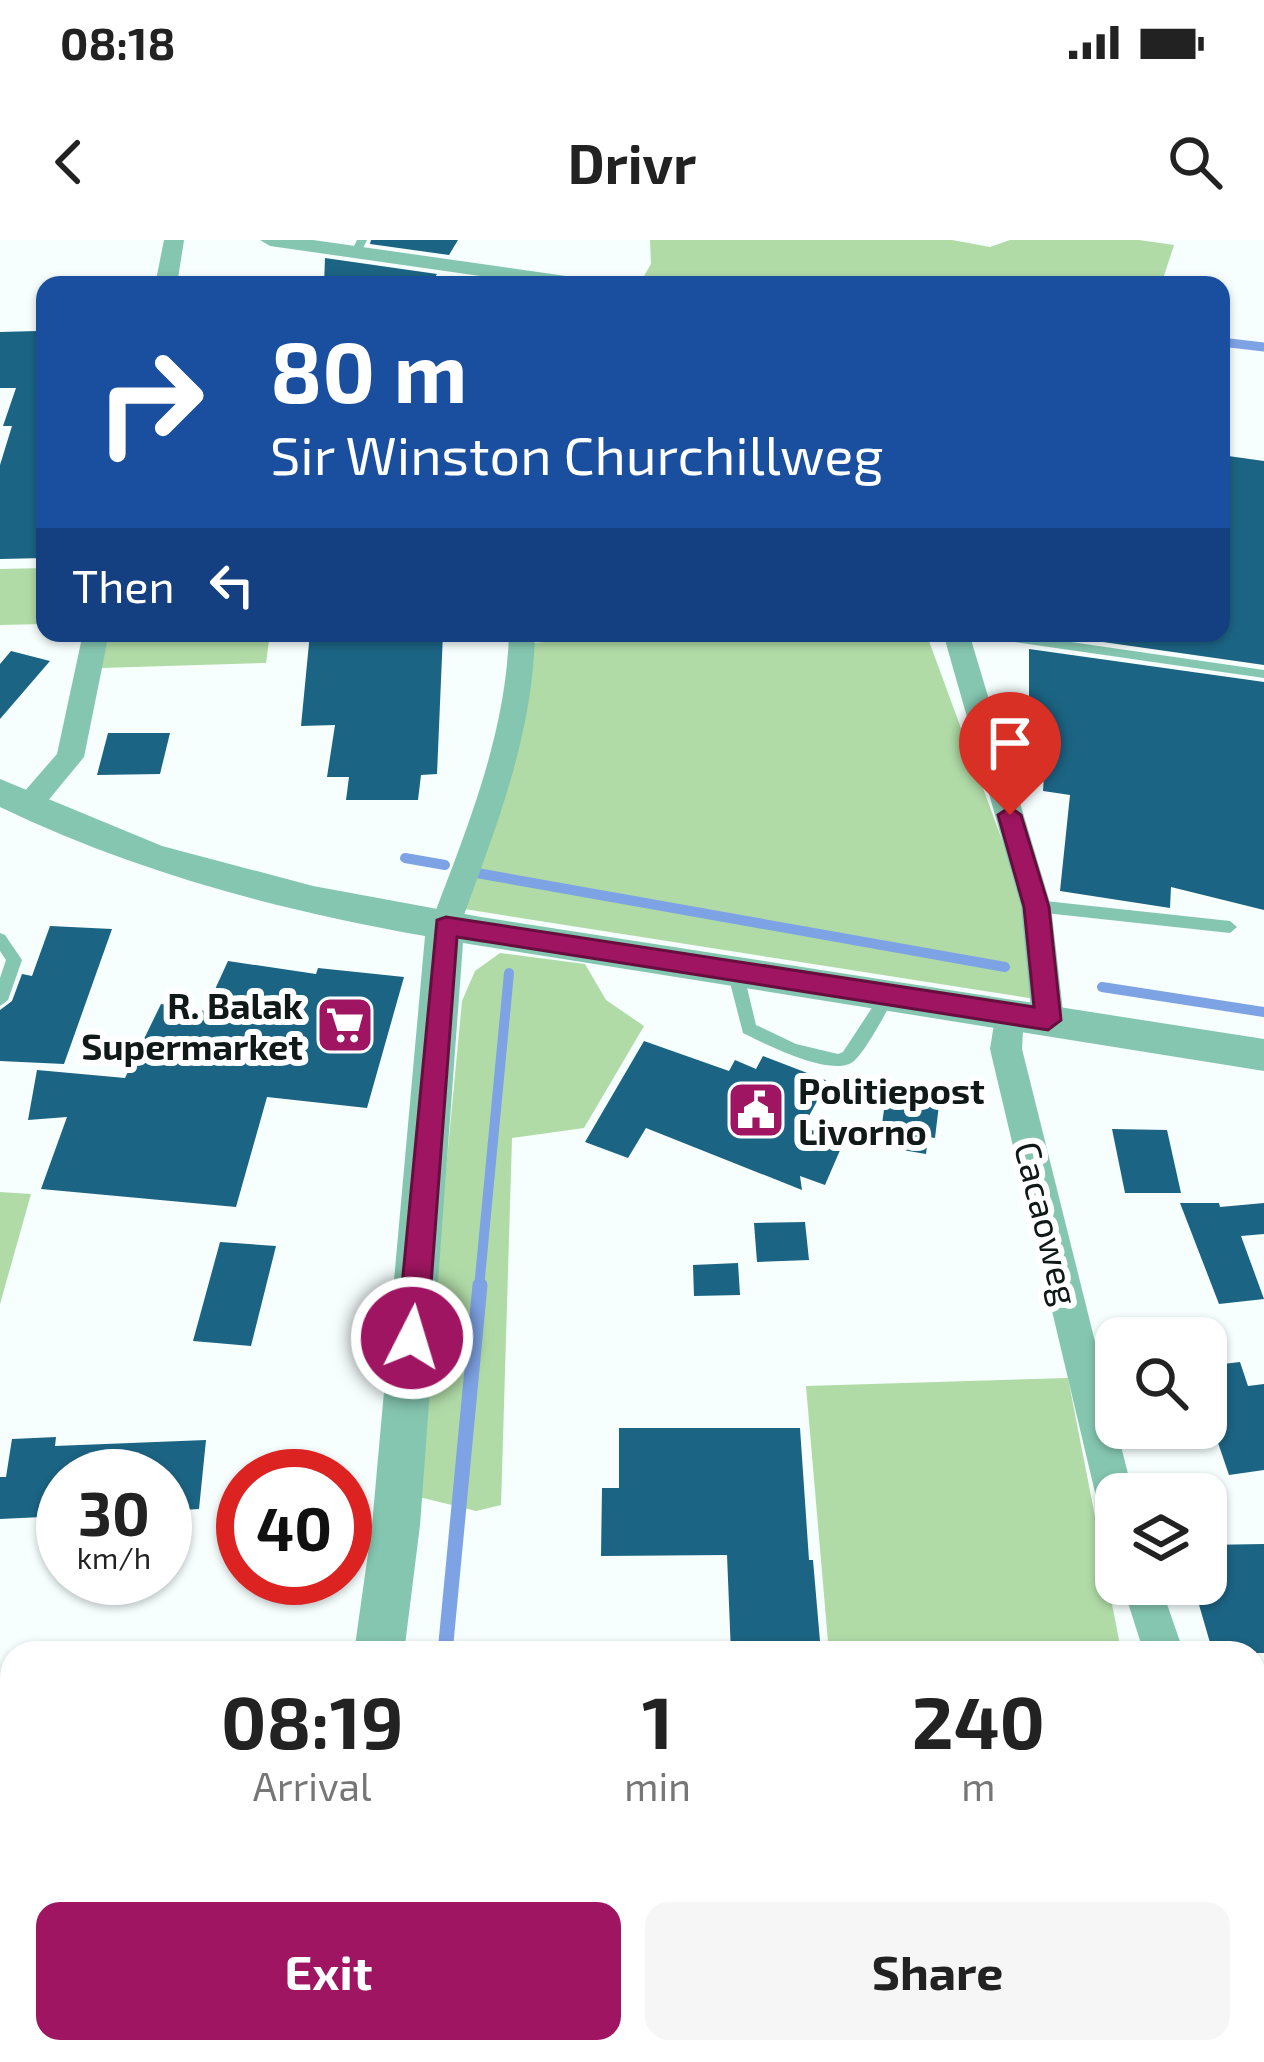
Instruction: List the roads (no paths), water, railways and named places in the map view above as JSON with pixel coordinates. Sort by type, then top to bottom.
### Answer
[{"type":"street","points":[[168,276],[175,240]]},
{"type":"street","points":[[270,240],[359,246],[469,276]]},
{"type":"street","points":[[94,642],[70,757],[14,799],[124,846],[446,926],[1264,1055]]},
{"type":"street","points":[[382,1641],[396,1525],[446,926],[502,767],[517,697],[521,642]]},
{"type":"street","points":[[959,642],[1036,907],[1048,1020]]},
{"type":"street","name":"Cacaoweg","points":[[1009,1014],[1006,1048],[1109,1473]]},
{"type":"street","points":[[1148,1605],[1159,1641]]},
{"type":"lane","points":[[1042,642],[1264,674]]},
{"type":"lane","points":[[1036,907],[1231,927]]},
{"type":"lane","points":[[0,939],[14,960],[0,1000]]},
{"type":"lane","points":[[735,971],[749,1029],[832,1062],[849,1056],[888,995]]},
{"type":"waterway","points":[[1230,343],[1264,347]]},
{"type":"waterway","points":[[405,858],[445,865]]},
{"type":"waterway","points":[[471,872],[1005,967]]},
{"type":"waterway","points":[[479,1288],[509,973]]},
{"type":"waterway","points":[[1102,987],[1264,1012]]},
{"type":"waterway","points":[[446,1641],[480,1285]]},
{"type":"place","name":"R. Balak Supermarket","points":[[345,1025]]},
{"type":"place","name":"Politiepost Livorno","points":[[756,1110]]}]
